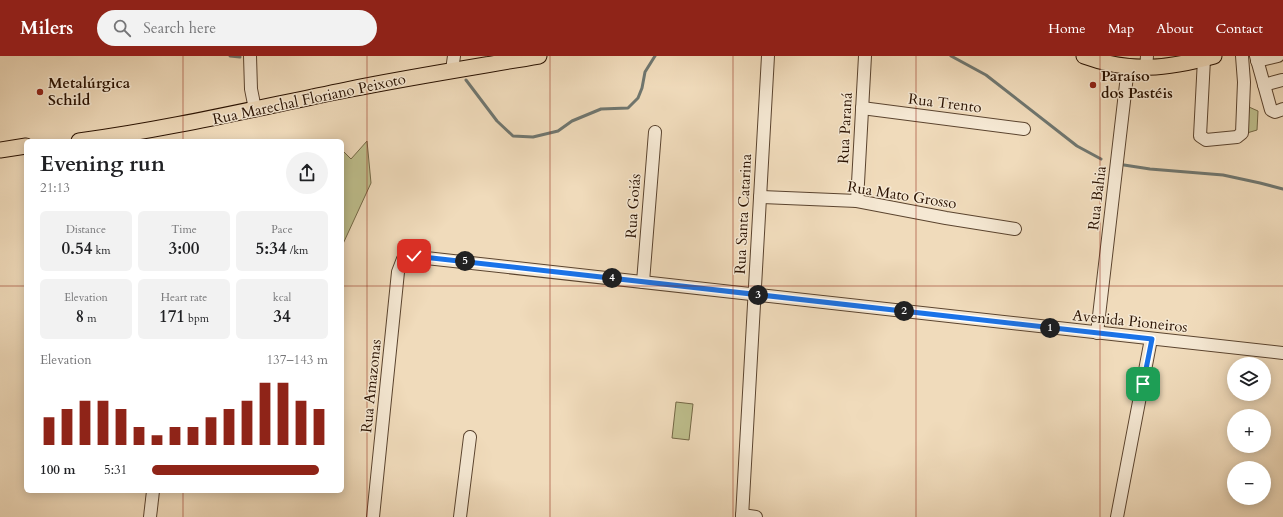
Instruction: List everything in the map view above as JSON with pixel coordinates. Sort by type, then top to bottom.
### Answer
[{"type":"main road","name":"Rua Marechal Floriano Peixoto","points":[[114,139],[346,90],[453,63],[539,56]]},
{"type":"main road","points":[[1084,56],[1112,65],[1128,67],[1146,62],[1209,57]]},
{"type":"main road","points":[[0,150],[24,146]]},
{"type":"street","points":[[250,56],[251,89],[255,109]]},
{"type":"street","name":"Rua Santa Catarina","points":[[742,516],[768,56]]},
{"type":"street","name":"Rua Paraná","points":[[857,201],[865,56]]},
{"type":"street","points":[[1209,57],[1200,136],[1206,140],[1237,137],[1242,133],[1244,82],[1242,56]]},
{"type":"street","points":[[1278,56],[1256,59],[1271,110],[1274,112],[1283,109]]},
{"type":"street","name":"Rua Bahia","points":[[1097,333],[1128,67]]},
{"type":"street","points":[[1264,85],[1282,80]]},
{"type":"street","name":"Rua Trento","points":[[862,108],[1024,129]]},
{"type":"street","name":"Rua Goiás","points":[[643,282],[655,132]]},
{"type":"street","name":"Rua Mato Grosso","points":[[760,197],[857,201],[946,218],[1015,229]]},
{"type":"street","name":"Avenida Pioneiros","points":[[402,259],[408,256],[414,256],[1283,354]]},
{"type":"street","name":"Rua Amazonas","points":[[374,517],[398,272],[402,259]]},
{"type":"street","points":[[1117,517],[1152,339]]},
{"type":"street","points":[[460,517],[470,437]]},
{"type":"street","points":[[150,517],[153,493]]},
{"type":"street","points":[[742,516],[756,517]]},
{"type":"green space","points":[[1249,107],[1258,111],[1257,130],[1247,133]]},
{"type":"green space","points":[[367,141],[371,183],[344,242],[344,152],[351,159]]},
{"type":"green space","points":[[676,402],[693,404],[689,440],[672,438]]},
{"type":"waterway","points":[[230,56],[240,57]]},
{"type":"waterway","points":[[466,80],[497,121],[513,136],[533,137],[558,131],[572,121],[601,109],[628,108],[638,98],[642,88],[645,72],[655,56]]},
{"type":"waterway","points":[[951,56],[986,75],[1077,146],[1101,159]]},
{"type":"waterway","points":[[1124,165],[1150,169],[1223,175],[1283,189]]},
{"type":"place","name":"Paraíso dos Pastéis","points":[[1093,85]]},
{"type":"place","name":"Metalúrgica Schild","points":[[40,92]]},
{"type":"route","points":[[414,256],[1152,339],[1143,384]]}]
